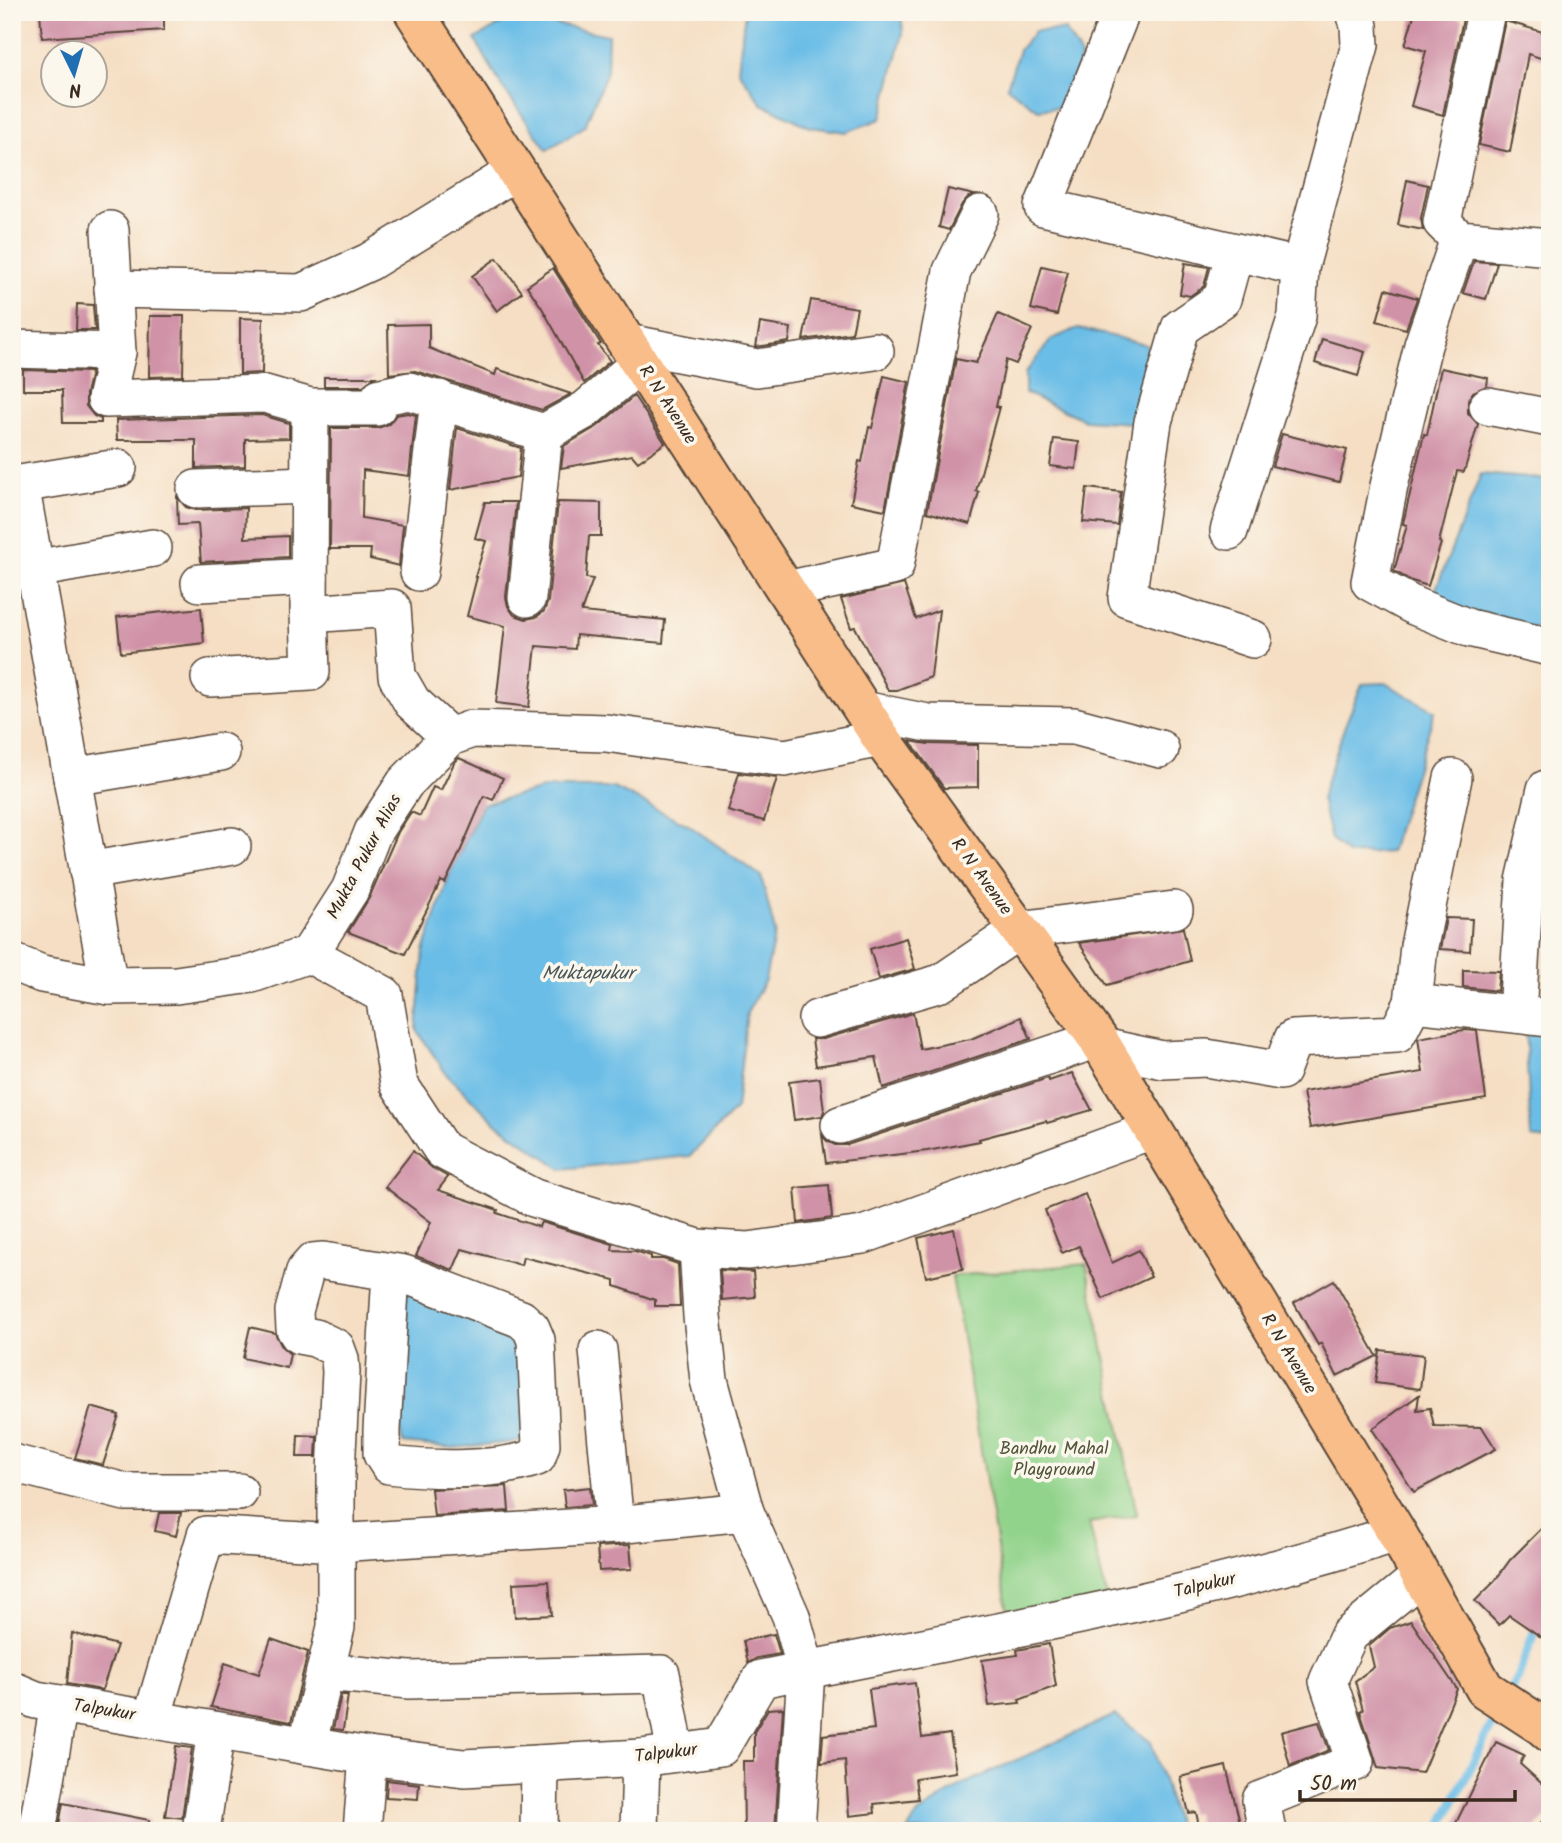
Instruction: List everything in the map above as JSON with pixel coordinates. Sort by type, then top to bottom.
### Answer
[{"type":"main road","name":"R N Avenue","points":[[414,12],[872,724],[1100,1043],[1421,1576],[1529,1714]]},
{"type":"street","points":[[1121,12],[1043,207],[1300,267]]},
{"type":"street","points":[[1229,531],[1297,316],[1300,267],[1360,45],[1355,12]]},
{"type":"street","points":[[1486,12],[1442,222],[1459,239],[1550,247]]},
{"type":"street","points":[[113,289],[300,293],[369,262],[516,171]]},
{"type":"street","points":[[786,590],[895,566],[952,271],[980,214]]},
{"type":"street","points":[[110,230],[117,352],[106,399],[265,394],[310,407],[377,407],[380,397],[409,391],[544,433],[584,410],[633,353],[757,368],[874,351]]},
{"type":"street","points":[[1459,239],[1423,345],[1389,486],[1370,582],[1414,606],[1469,628],[1550,647]]},
{"type":"street","points":[[1235,252],[1222,299],[1180,328],[1153,422],[1127,598],[1253,639]]},
{"type":"street","points":[[12,349],[117,352]]},
{"type":"street","points":[[419,572],[439,399]]},
{"type":"street","points":[[1488,406],[1550,418]]},
{"type":"street","points":[[210,678],[311,671],[310,407]]},
{"type":"street","points":[[527,598],[544,433]]},
{"type":"street","points":[[109,986],[20,484],[118,468]]},
{"type":"street","points":[[196,489],[309,485]]},
{"type":"street","points":[[35,569],[153,548]]},
{"type":"street","points":[[200,583],[309,577]]},
{"type":"street","points":[[309,614],[392,608],[397,676],[412,702],[450,737],[472,729],[606,733],[785,758],[872,724],[928,723],[1074,726],[1160,749]]},
{"type":"street","name":"Mukta Pukur Alias","points":[[309,954],[351,890],[373,832],[405,783],[450,737]]},
{"type":"street","points":[[72,777],[222,752]]},
{"type":"street","points":[[840,1125],[1100,1043],[1163,1059],[1206,1058],[1281,1071],[1293,1038],[1397,1034],[1413,1003],[1419,946],[1453,778]]},
{"type":"street","points":[[1413,1003],[1533,1016],[1525,881],[1546,789]]},
{"type":"street","points":[[88,871],[232,846]]},
{"type":"street","points":[[817,1019],[941,983],[1019,930],[1174,909]]},
{"type":"street","points":[[12,962],[42,974],[109,986],[176,985],[252,974],[309,954],[384,995],[400,1084],[442,1150],[534,1198],[698,1248],[748,1251],[863,1235],[1152,1130]]},
{"type":"street","points":[[698,1248],[709,1380],[745,1512],[791,1616],[806,1670],[796,1831]]},
{"type":"street","points":[[307,1746],[336,1628],[336,1472],[340,1359],[336,1348],[315,1338],[299,1335],[295,1329],[293,1311],[305,1271],[313,1262],[323,1261],[404,1274],[522,1319],[531,1328],[536,1340],[541,1445],[537,1457],[480,1467],[389,1465],[383,1454],[382,1430],[391,1272]]},
{"type":"street","points":[[598,1350],[615,1525]]},
{"type":"street","points":[[12,1463],[125,1492],[239,1492]]},
{"type":"street","points":[[152,1718],[206,1535],[336,1543],[615,1525],[745,1512]]},
{"type":"street","name":"Talpukur","points":[[12,1690],[36,1700],[59,1704],[368,1756],[464,1768],[659,1756],[721,1747],[761,1679],[1168,1595],[1315,1560],[1397,1533]]},
{"type":"street","points":[[1267,1831],[1261,1800],[1355,1762],[1328,1681],[1349,1635],[1421,1576]]},
{"type":"street","points":[[325,1672],[409,1681],[661,1674],[659,1756],[639,1831]]},
{"type":"street","points":[[37,1831],[59,1704]]},
{"type":"street","points":[[201,1831],[216,1731]]},
{"type":"street","points":[[362,1831],[368,1756]]},
{"type":"street","points":[[539,1831],[540,1764]]},
{"type":"green space","name":"Bandhu Mahal Playground","points":[[1086,1264],[1137,1515],[1089,1523],[1107,1598],[1009,1619],[952,1276]]},
{"type":"water","points":[[745,12],[901,12],[903,33],[881,119],[846,132],[810,127],[762,104],[738,70]]},
{"type":"water","points":[[515,16],[608,35],[607,71],[585,126],[547,150],[501,85],[475,39]]},
{"type":"water","points":[[1065,30],[1081,56],[1067,106],[1038,110],[1007,87],[1019,50],[1035,31]]},
{"type":"water","points":[[1078,328],[1147,345],[1160,385],[1133,423],[1085,420],[1025,393],[1025,373],[1052,339]]},
{"type":"water","points":[[1481,474],[1550,480],[1550,631],[1447,611],[1434,594]]},
{"type":"water","points":[[1385,683],[1435,711],[1390,852],[1348,855],[1331,839],[1321,799],[1344,728],[1362,684]]},
{"type":"water","name":"Muktapukur","points":[[547,788],[614,788],[687,824],[761,876],[775,932],[765,980],[747,1013],[736,1109],[690,1156],[562,1169],[496,1123],[447,1075],[417,1030],[424,951],[450,873],[483,804]]},
{"type":"water","points":[[1525,1026],[1550,1031],[1550,1140],[1531,1138]]},
{"type":"water","points":[[420,1282],[542,1338],[546,1435],[514,1442],[453,1448],[403,1443],[393,1397],[395,1302]]},
{"type":"water","points":[[1115,1715],[1151,1742],[1179,1831],[907,1831],[918,1814],[962,1785]]},
{"type":"building","points":[[40,12],[164,12],[164,30],[42,38]]},
{"type":"building","points":[[1415,12],[1439,12],[1463,19],[1443,115],[1411,106],[1426,51],[1405,45]]},
{"type":"building","points":[[1505,21],[1550,34],[1550,61],[1528,54],[1510,152],[1479,145]]},
{"type":"building","points":[[1407,180],[1428,185],[1421,218],[1423,230],[1398,225]]},
{"type":"building","points":[[948,189],[974,195],[962,204],[949,230],[939,227]]},
{"type":"building","points":[[497,258],[522,292],[497,311],[472,276]]},
{"type":"building","points":[[1474,261],[1497,263],[1486,299],[1463,293]]},
{"type":"building","points":[[1185,263],[1209,267],[1204,286],[1190,296],[1180,294]]},
{"type":"building","points":[[1042,266],[1068,272],[1057,315],[1031,309]]},
{"type":"building","points":[[553,268],[610,361],[584,383],[527,286]]},
{"type":"building","points":[[1386,289],[1417,298],[1406,329],[1377,321]]},
{"type":"building","points":[[811,300],[857,308],[852,333],[803,340]]},
{"type":"building","points":[[77,304],[93,305],[95,330],[76,330]]},
{"type":"building","points":[[998,314],[1032,329],[1016,364],[1006,360],[996,407],[999,407],[976,491],[979,492],[970,524],[927,512],[956,359],[976,363]]},
{"type":"building","points":[[150,316],[184,316],[183,376],[149,377]]},
{"type":"building","points":[[240,318],[263,319],[262,373],[240,374]]},
{"type":"building","points":[[760,323],[791,328],[789,342],[756,347]]},
{"type":"building","points":[[429,324],[429,348],[495,375],[497,369],[571,394],[542,410],[415,371],[389,374],[388,325]]},
{"type":"building","points":[[1322,339],[1365,352],[1358,376],[1315,363]]},
{"type":"building","points":[[1441,368],[1488,378],[1487,386],[1473,392],[1468,401],[1468,413],[1478,424],[1464,472],[1457,471],[1428,586],[1394,571],[1407,525],[1403,524],[1404,519],[1424,434],[1427,435]]},
{"type":"building","points":[[23,370],[91,372],[86,406],[94,416],[101,419],[101,423],[63,423],[62,390],[23,390]]},
{"type":"building","points":[[884,376],[909,382],[885,510],[851,503],[859,461],[862,462]]},
{"type":"building","points":[[324,377],[375,377],[363,386],[324,386]]},
{"type":"building","points":[[634,396],[665,443],[638,462],[632,455],[561,468],[564,446],[598,426]]},
{"type":"building","points":[[262,415],[289,423],[289,438],[245,439],[245,466],[196,468],[196,440],[117,440],[116,420]]},
{"type":"building","points":[[396,415],[416,415],[409,476],[363,470],[362,518],[403,525],[399,566],[370,559],[371,549],[330,549],[331,428],[378,428],[389,424]]},
{"type":"building","points":[[457,428],[521,448],[518,477],[450,490]]},
{"type":"building","points":[[1282,434],[1347,450],[1339,482],[1272,466]]},
{"type":"building","points":[[1054,439],[1079,442],[1076,469],[1050,466]]},
{"type":"building","points":[[1087,488],[1121,492],[1117,525],[1083,522]]},
{"type":"building","points":[[177,497],[186,507],[196,510],[246,508],[245,538],[288,536],[288,557],[201,562],[198,524],[178,525]]},
{"type":"building","points":[[485,502],[516,502],[506,597],[514,615],[526,619],[536,617],[544,611],[548,601],[558,502],[601,503],[601,536],[589,536],[586,578],[593,579],[581,612],[665,620],[663,643],[576,635],[575,649],[536,646],[529,707],[496,703],[505,626],[467,616],[486,541],[475,538]]},
{"type":"building","points":[[904,584],[916,619],[939,610],[931,677],[897,690],[888,690],[855,627],[851,628],[841,599]]},
{"type":"building","points":[[201,608],[204,643],[121,653],[117,617]]},
{"type":"building","points":[[910,741],[978,745],[978,787],[944,788]]},
{"type":"building","points":[[459,758],[503,778],[493,800],[484,796],[445,883],[441,881],[405,954],[348,932],[369,898],[398,832],[411,812],[420,816],[433,787],[441,790]]},
{"type":"building","points":[[739,773],[777,778],[764,821],[728,811]]},
{"type":"building","points":[[1446,918],[1472,919],[1470,951],[1440,949]]},
{"type":"building","points":[[1183,928],[1190,961],[1107,985],[1079,943]]},
{"type":"building","points":[[906,938],[915,969],[879,979],[870,949]]},
{"type":"building","points":[[1463,970],[1499,971],[1497,991],[1463,987]]},
{"type":"building","points":[[913,1013],[920,1049],[971,1039],[1021,1017],[1031,1039],[883,1088],[876,1057],[816,1066],[812,1039],[823,1039]]},
{"type":"building","points":[[1464,1030],[1477,1031],[1486,1099],[1310,1128],[1303,1092],[1423,1072],[1418,1038]]},
{"type":"building","points":[[1072,1073],[1092,1110],[979,1139],[980,1141],[927,1151],[826,1163],[822,1135],[835,1145],[847,1145],[1048,1078],[1049,1081]]},
{"type":"building","points":[[820,1078],[824,1111],[822,1116],[794,1120],[789,1082]]},
{"type":"building","points":[[413,1151],[432,1168],[448,1177],[438,1190],[539,1227],[541,1222],[613,1244],[612,1250],[635,1251],[651,1256],[651,1259],[663,1259],[678,1264],[680,1306],[655,1306],[655,1300],[615,1286],[615,1280],[523,1257],[521,1265],[462,1249],[453,1270],[416,1256],[431,1222],[385,1187]]},
{"type":"building","points":[[829,1185],[832,1218],[798,1223],[795,1188]]},
{"type":"building","points":[[1085,1194],[1112,1263],[1139,1250],[1151,1277],[1103,1299],[1079,1246],[1062,1253],[1045,1210]]},
{"type":"building","points":[[954,1229],[963,1269],[926,1277],[918,1238]]},
{"type":"building","points":[[720,1270],[753,1272],[755,1297],[722,1300]]},
{"type":"building","points":[[1334,1280],[1377,1356],[1337,1376],[1321,1343],[1318,1345],[1294,1303]]},
{"type":"building","points":[[250,1327],[275,1333],[282,1347],[290,1354],[287,1368],[243,1358]]},
{"type":"building","points":[[1380,1350],[1424,1355],[1420,1389],[1375,1383]]},
{"type":"building","points":[[1419,1395],[1417,1410],[1430,1408],[1434,1426],[1482,1427],[1496,1449],[1414,1492],[1372,1429]]},
{"type":"building","points":[[91,1407],[119,1415],[103,1465],[75,1458]]},
{"type":"building","points":[[298,1435],[317,1436],[316,1457],[297,1457]]},
{"type":"building","points":[[507,1486],[509,1511],[434,1516],[431,1489]]},
{"type":"building","points":[[590,1487],[592,1505],[565,1507],[563,1490]]},
{"type":"building","points":[[159,1513],[181,1513],[176,1536],[155,1531]]},
{"type":"building","points":[[1550,1520],[1550,1643],[1509,1615],[1499,1625],[1475,1601],[1494,1582],[1510,1560]]},
{"type":"building","points":[[630,1545],[632,1569],[599,1571],[597,1547]]},
{"type":"building","points":[[549,1581],[552,1615],[515,1617],[513,1583]]},
{"type":"building","points":[[1411,1621],[1457,1689],[1422,1773],[1378,1768],[1360,1711],[1363,1710],[1355,1681],[1374,1667],[1369,1646],[1390,1628]]},
{"type":"building","points":[[72,1633],[117,1645],[102,1690],[67,1684]]},
{"type":"building","points":[[774,1634],[780,1654],[757,1658],[748,1663],[743,1641]]},
{"type":"building","points":[[271,1639],[308,1652],[291,1722],[211,1707],[225,1663],[259,1674]]},
{"type":"building","points":[[1049,1644],[1056,1686],[1019,1700],[1020,1703],[989,1706],[982,1660],[1018,1655],[1017,1650]]},
{"type":"building","points":[[915,1683],[922,1738],[950,1734],[956,1772],[915,1778],[918,1799],[874,1804],[875,1813],[849,1816],[845,1760],[821,1763],[823,1735],[874,1729],[869,1689]]},
{"type":"building","points":[[341,1695],[348,1695],[343,1730],[333,1729]]},
{"type":"building","points":[[783,1708],[775,1831],[744,1831],[743,1761],[754,1761],[754,1732],[768,1709]]},
{"type":"building","points":[[1319,1722],[1329,1750],[1290,1766],[1281,1732]]},
{"type":"building","points":[[1496,1742],[1524,1755],[1520,1764],[1550,1791],[1550,1813],[1533,1831],[1452,1831]]},
{"type":"building","points":[[176,1746],[192,1748],[182,1818],[165,1816]]},
{"type":"building","points":[[1226,1766],[1242,1831],[1200,1831],[1196,1812],[1189,1813],[1180,1777]]},
{"type":"building","points":[[387,1780],[419,1784],[418,1799],[386,1797]]},
{"type":"building","points":[[63,1803],[149,1820],[148,1831],[58,1831]]},
{"type":"waterway","points":[[1507,1695],[1519,1675],[1538,1621]]},
{"type":"waterway","points":[[1439,1831],[1499,1710]]}]
